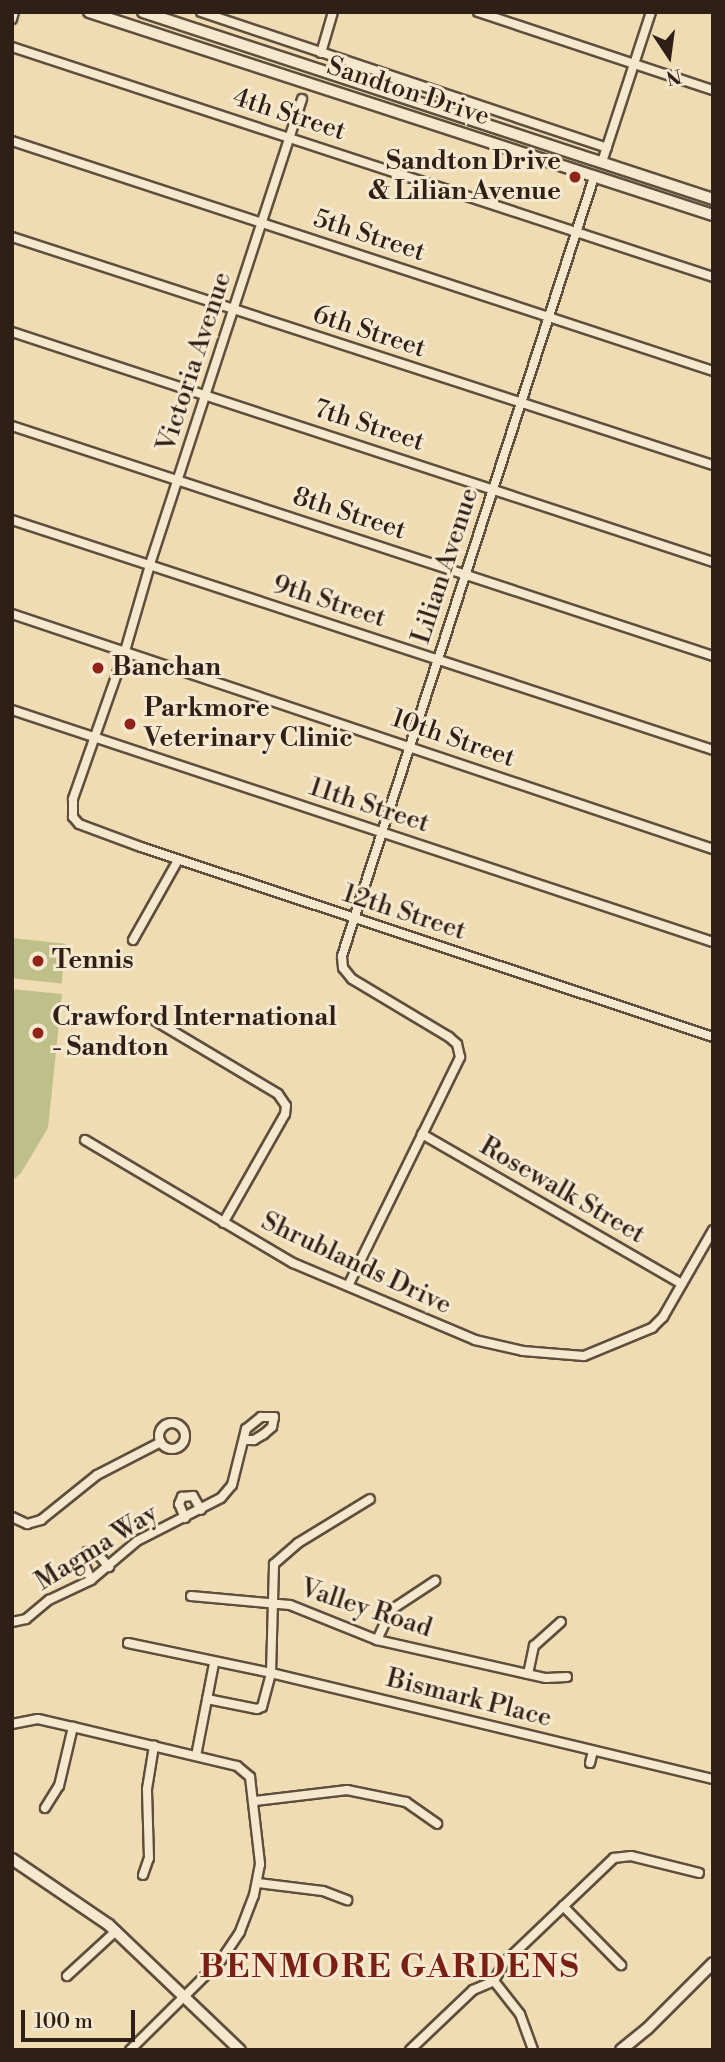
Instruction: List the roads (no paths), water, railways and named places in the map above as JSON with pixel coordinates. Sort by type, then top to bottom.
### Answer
[{"type":"main road","name":"Sandton Drive","points":[[89,12],[713,215]]},
{"type":"main road","name":"Sandton Drive","points":[[143,12],[713,199]]},
{"type":"main road","points":[[12,1859],[116,1931],[240,2050]]},
{"type":"main road","points":[[621,2050],[634,2046],[713,1963]]},
{"type":"street","points":[[12,19],[14,12]]},
{"type":"street","points":[[201,12],[607,148]]},
{"type":"street","points":[[321,53],[332,12]]},
{"type":"street","points":[[478,12],[713,90]]},
{"type":"street","points":[[602,162],[651,12]]},
{"type":"street","name":"4th Street","points":[[12,47],[713,277]]},
{"type":"street","name":"Victoria Avenue","points":[[125,652],[150,565],[302,99]]},
{"type":"street","name":"5th Street","points":[[12,141],[713,371]]},
{"type":"street","name":"Lilian Avenue","points":[[422,1134],[457,1066],[460,1054],[449,1037],[352,979],[343,968],[342,956],[523,404],[594,177]]},
{"type":"street","name":"6th Street","points":[[12,237],[713,465]]},
{"type":"street","name":"7th Street","points":[[12,332],[713,562]]},
{"type":"street","name":"8th Street","points":[[12,426],[713,656]]},
{"type":"street","name":"9th Street","points":[[12,520],[713,750]]},
{"type":"street","points":[[12,614],[125,652],[96,738]]},
{"type":"street","name":"10th Street","points":[[125,652],[713,849]]},
{"type":"street","name":"11th Street","points":[[12,710],[713,942]]},
{"type":"street","name":"12th Street","points":[[96,738],[72,804],[75,820],[84,826],[353,919],[713,1037]]},
{"type":"street","points":[[134,940],[178,860]]},
{"type":"street","points":[[154,1020],[278,1094],[286,1106],[285,1114],[223,1223]]},
{"type":"street","points":[[348,1286],[422,1134]]},
{"type":"street","name":"Rosewalk Street","points":[[422,1134],[682,1284]]},
{"type":"street","name":"Shrublands Drive","points":[[85,1140],[293,1263],[488,1344],[559,1356],[590,1355],[652,1328],[663,1317],[682,1284]]},
{"type":"street","points":[[682,1284],[713,1230]]},
{"type":"street","name":"Magma Way","points":[[12,1622],[26,1619],[49,1600],[91,1580],[137,1541],[201,1510],[229,1491],[245,1440]]},
{"type":"street","points":[[12,1517],[27,1524],[41,1520],[90,1480],[161,1442]]},
{"type":"street","points":[[185,1518],[179,1504],[182,1497],[192,1496],[201,1510]]},
{"type":"street","points":[[207,1699],[259,1709],[264,1705],[271,1673],[273,1569],[278,1558],[370,1499]]},
{"type":"street","points":[[91,1580],[83,1561],[87,1552],[96,1552],[108,1567]]},
{"type":"street","points":[[377,1640],[391,1610],[435,1581]]},
{"type":"street","name":"Valley Road","points":[[191,1596],[273,1602],[301,1608],[377,1640],[552,1679],[567,1677]]},
{"type":"street","points":[[528,1674],[534,1646],[561,1622]]},
{"type":"street","name":"Bismark Place","points":[[128,1643],[271,1673],[713,1779]]},
{"type":"street","points":[[196,1756],[215,1662]]},
{"type":"street","points":[[12,1724],[38,1719],[237,1766],[248,1773],[255,1801],[260,1856],[258,1883],[232,1946],[131,2050]]},
{"type":"street","points":[[45,1808],[59,1786],[73,1727]]},
{"type":"street","points":[[142,1875],[149,1858],[147,1789],[154,1746]]},
{"type":"street","points":[[590,1763],[593,1751]]},
{"type":"street","points":[[255,1801],[347,1790],[406,1802],[438,1824]]},
{"type":"street","points":[[410,2050],[473,1990],[494,1981],[504,1963],[606,1863],[620,1856],[631,1856],[699,1873]]},
{"type":"street","points":[[258,1883],[323,1891],[346,1900]]},
{"type":"street","points":[[563,1906],[621,1965]]},
{"type":"street","points":[[67,1976],[116,1931]]},
{"type":"street","points":[[494,1981],[520,2014],[533,2050]]},
{"type":"place","name":"Sandton Drive & Lilian Avenue","points":[[575,177]]},
{"type":"place","name":"Banchan","points":[[98,668]]},
{"type":"place","name":"Parkmore Veterinary Clinic","points":[[130,724]]},
{"type":"place","name":"Tennis","points":[[38,961]]},
{"type":"place","name":"Crawford International - Sandton","points":[[38,1033]]},
{"type":"district","name":"BENMORE GARDENS","points":[[390,1968]]}]
